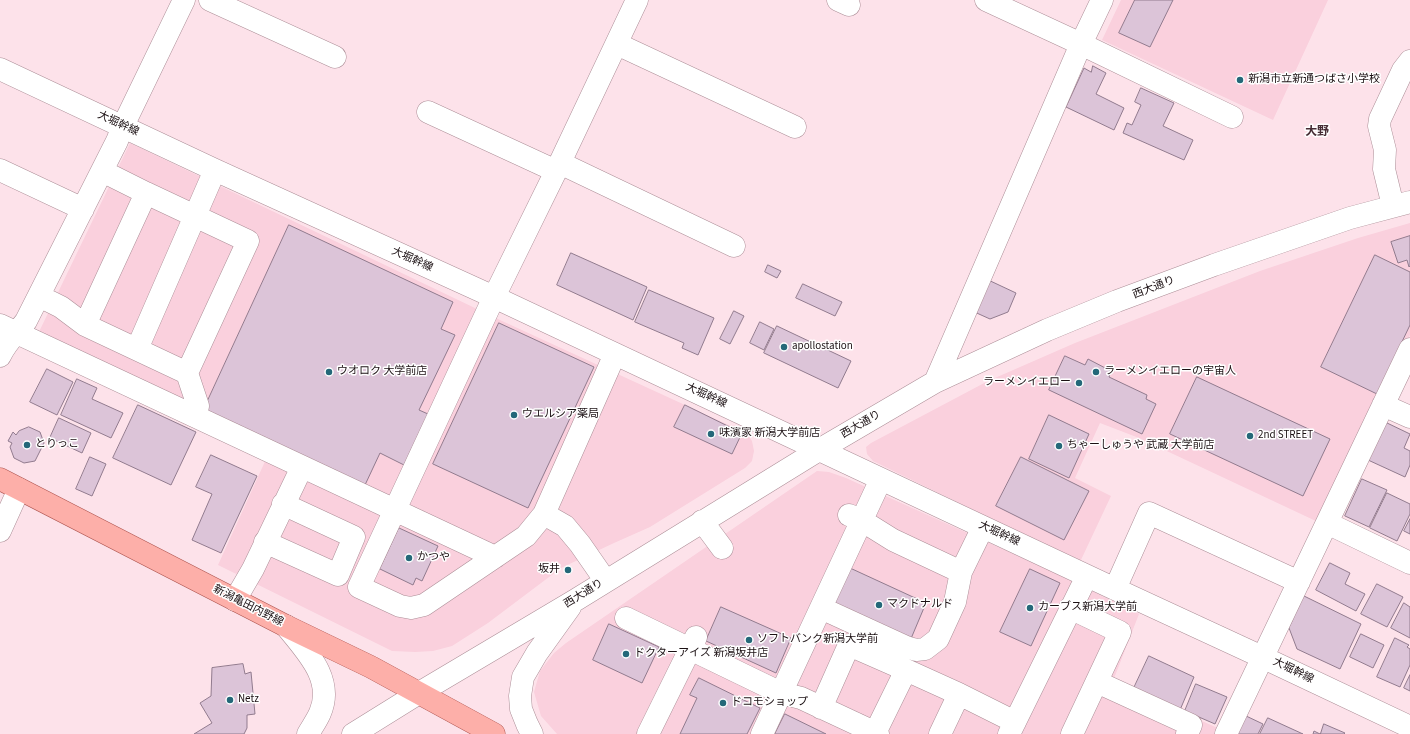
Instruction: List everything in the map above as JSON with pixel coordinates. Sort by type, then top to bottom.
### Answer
[{"type":"main road","name":"新潟亀田内野線","points":[[9,484],[419,693],[494,734]]},
{"type":"street","points":[[9,329],[26,321],[117,141],[122,126],[184,0]]},
{"type":"street","points":[[210,0],[335,57]]},
{"type":"street","points":[[616,354],[544,514],[526,536],[424,605],[411,608],[400,606],[359,587],[494,297],[638,0]]},
{"type":"street","points":[[986,0],[1232,117]]},
{"type":"street","points":[[935,382],[1081,44],[1102,0]]},
{"type":"street","points":[[617,44],[795,127]]},
{"type":"street","points":[[1402,204],[1384,169],[1385,150],[1379,126],[1380,119],[1403,70],[1410,61]]},
{"type":"street","name":"大堀幹線","points":[[0,69],[215,170],[494,297],[983,527],[1014,551],[1087,576],[1410,727]]},
{"type":"street","points":[[428,112],[558,167],[734,246]]},
{"type":"street","points":[[0,170],[83,209]]},
{"type":"street","points":[[137,349],[196,217],[215,170]]},
{"type":"street","points":[[102,171],[146,194],[248,241],[187,373],[198,406],[195,416]]},
{"type":"street","points":[[85,325],[146,194]]},
{"type":"street","name":"西大通り","points":[[353,734],[574,601],[605,580],[819,450],[935,382],[1047,330],[1117,301],[1214,265],[1350,218],[1402,204]]},
{"type":"street","points":[[39,296],[61,307],[85,325],[187,373]]},
{"type":"street","points":[[0,356],[5,346],[9,329]]},
{"type":"street","points":[[9,329],[495,557]]},
{"type":"street","points":[[1226,734],[1410,349]]},
{"type":"street","points":[[1383,404],[1410,417]]},
{"type":"street","points":[[235,600],[253,569],[302,467]]},
{"type":"street","points":[[762,734],[781,693],[800,635],[818,603],[855,518],[881,479]]},
{"type":"street","points":[[0,531],[9,484]]},
{"type":"street","points":[[265,542],[338,575],[354,537],[283,504]]},
{"type":"street","points":[[1114,589],[1148,513],[1299,582]]},
{"type":"street","points":[[544,514],[565,526],[580,544],[605,580]]},
{"type":"street","points":[[855,518],[893,540],[961,572]]},
{"type":"street","points":[[702,521],[722,548]]},
{"type":"street","points":[[1327,523],[1410,563]]},
{"type":"street","points":[[818,603],[906,647],[916,650],[925,649],[938,639],[955,602],[961,572],[983,527]]},
{"type":"street","points":[[345,558],[367,569]]},
{"type":"street","points":[[821,708],[849,645],[959,694],[1012,728],[1087,576]]},
{"type":"street","points":[[532,734],[521,709],[520,696],[523,677],[537,653],[574,601]]},
{"type":"street","points":[[1070,608],[1120,632],[1072,734]]},
{"type":"street","points":[[626,618],[692,643],[781,693],[801,698],[877,733],[906,670]]},
{"type":"street","points":[[286,626],[311,658],[321,676],[324,693],[321,712],[308,734]]},
{"type":"street","points":[[648,734],[692,643]]},
{"type":"street","points":[[1097,682],[1191,725],[1187,734]]},
{"type":"street","points":[[940,734],[959,694]]},
{"type":"shaded area","name":"新潟市立新通つばさ小学校","points":[[1121,0],[1328,0],[1273,120],[1102,40]]},
{"type":"shaded area","points":[[130,143],[500,320],[746,433],[752,441],[754,451],[752,461],[745,468],[650,527],[561,568],[488,623],[452,646],[433,651],[392,651],[218,565],[272,446],[37,336]]},
{"type":"shaded area","points":[[1410,223],[1410,335],[1318,522],[1139,438],[1100,423],[1075,478],[1111,496],[1080,562],[873,461],[867,454],[866,447],[871,443],[988,381],[1075,343],[1260,271],[1358,238]]},
{"type":"shaded area","points":[[817,471],[829,472],[846,478],[1049,570],[1139,614],[1113,681],[1222,730],[1220,734],[557,734],[541,716],[534,692],[540,671],[554,653],[566,643]]},
{"type":"building","points":[[1135,0],[1173,0],[1150,47],[1119,33]]},
{"type":"building","points":[[1093,66],[1106,73],[1096,94],[1124,108],[1114,130],[1066,107],[1084,68],[1091,72]]},
{"type":"building","points":[[1141,88],[1174,103],[1163,126],[1193,140],[1184,160],[1123,133],[1127,123],[1132,125],[1141,105],[1135,102]]},
{"type":"building","name":"ウオロク 大学前店","points":[[289,225],[453,302],[441,329],[455,335],[419,410],[428,414],[404,465],[380,453],[365,485],[204,409]]},
{"type":"building","points":[[1410,236],[1409,267],[1407,260],[1398,263],[1391,242]]},
{"type":"building","points":[[571,253],[647,287],[633,320],[557,285]]},
{"type":"building","points":[[1375,255],[1410,272],[1410,325],[1377,394],[1321,367]]},
{"type":"building","points":[[768,265],[781,271],[777,278],[765,272]]},
{"type":"building","points":[[984,278],[1016,293],[1008,312],[990,319],[970,310]]},
{"type":"building","points":[[803,284],[842,302],[835,316],[796,298]]},
{"type":"building","points":[[649,290],[714,318],[698,355],[682,348],[684,343],[635,322]]},
{"type":"building","points":[[734,311],[744,316],[730,344],[720,339]]},
{"type":"building","points":[[760,322],[774,329],[764,350],[750,343]]},
{"type":"building","name":"ウエルシア薬局","points":[[499,323],[594,367],[528,508],[433,464]]},
{"type":"building","points":[[777,326],[851,361],[838,388],[764,353]]},
{"type":"building","points":[[1065,356],[1085,365],[1088,359],[1111,371],[1109,377],[1147,395],[1146,399],[1156,404],[1142,434],[1049,390]]},
{"type":"building","points":[[47,369],[73,382],[57,415],[30,402]]},
{"type":"building","name":"2nd STREET","points":[[1197,377],[1330,439],[1303,496],[1170,434]]},
{"type":"building","points":[[77,379],[97,388],[92,399],[123,413],[111,438],[61,415]]},
{"type":"building","points":[[138,405],[196,432],[171,485],[113,458]]},
{"type":"building","points":[[685,405],[742,433],[732,454],[674,427]]},
{"type":"building","name":"ちゃーしゅうや 武蔵 大学前店","points":[[1049,415],[1089,434],[1069,478],[1029,459]]},
{"type":"building","points":[[59,418],[91,433],[82,453],[50,438]]},
{"type":"building","points":[[1385,422],[1410,434],[1404,448],[1410,451],[1410,465],[1405,477],[1368,460]]},
{"type":"building","name":"とりっこ","points":[[29,427],[40,432],[44,443],[35,461],[24,463],[14,458],[10,447],[12,443],[8,441],[13,432],[16,435],[19,431]]},
{"type":"building","points":[[211,455],[257,476],[221,553],[192,540],[212,494],[196,487]]},
{"type":"building","points":[[90,457],[106,464],[92,496],[76,489]]},
{"type":"building","points":[[1021,457],[1089,491],[1064,540],[996,506]]},
{"type":"building","points":[[1362,479],[1387,490],[1369,527],[1345,516]]},
{"type":"building","points":[[1387,493],[1410,504],[1410,514],[1397,541],[1370,528]]},
{"type":"building","points":[[1410,519],[1410,534],[1404,531]]},
{"type":"building","name":"かつや","points":[[399,528],[438,546],[422,581],[416,578],[413,585],[380,569]]},
{"type":"building","points":[[1330,563],[1350,573],[1345,584],[1365,594],[1356,611],[1316,590]]},
{"type":"building","name":"マクドナルド","points":[[850,568],[926,603],[910,641],[832,606]]},
{"type":"building","name":"カーブス新潟大学前","points":[[1030,569],[1060,583],[1031,646],[1000,632]]},
{"type":"building","points":[[1377,584],[1403,597],[1387,627],[1361,614]]},
{"type":"building","points":[[1304,596],[1361,624],[1340,669],[1297,649],[1289,628]]},
{"type":"building","points":[[1404,603],[1410,607],[1410,638],[1391,628]]},
{"type":"building","name":"ソフトバンク新潟大学前","points":[[721,607],[791,638],[776,673],[706,641]]},
{"type":"building","name":"ドクターアイズ 新潟坂井店","points":[[609,624],[659,647],[642,683],[593,660]]},
{"type":"building","points":[[1361,634],[1384,645],[1373,668],[1350,657]]},
{"type":"building","points":[[1395,638],[1409,645],[1407,647],[1410,649],[1410,665],[1400,687],[1377,677]]},
{"type":"building","points":[[1149,656],[1194,677],[1180,710],[1134,688]]},
{"type":"building","name":"Netz","points":[[243,664],[245,674],[251,672],[255,714],[247,715],[247,728],[244,734],[194,734],[212,723],[200,703],[211,696],[212,668]]},
{"type":"building","points":[[1410,675],[1410,691],[1404,688]]},
{"type":"building","name":"ドコモショップ","points":[[699,678],[760,708],[747,734],[680,734],[697,698],[690,695]]},
{"type":"building","points":[[1196,684],[1227,697],[1215,724],[1185,711]]},
{"type":"building","points":[[785,714],[826,734],[775,734]]},
{"type":"building","points":[[1244,715],[1263,724],[1258,734],[1236,734]]},
{"type":"building","points":[[1268,718],[1303,734],[1260,734]]},
{"type":"building","points":[[1324,724],[1345,733],[1344,734],[1320,734]]},
{"type":"building","points":[[1314,731],[1320,734],[1313,734]]},
{"type":"place","name":"新潟市立新通つばさ小学校","points":[[1240,80]]},
{"type":"place","name":"apollostation","points":[[784,347]]},
{"type":"place","name":"ウオロク 大学前店","points":[[329,372]]},
{"type":"place","name":"ラーメンイエローの宇宙人","points":[[1096,372]]},
{"type":"place","name":"ラーメンイエロー","points":[[1079,383]]},
{"type":"place","name":"ウエルシア薬局","points":[[514,415]]},
{"type":"place","name":"味濱家 新潟大学前店","points":[[711,434]]},
{"type":"place","name":"2nd STREET","points":[[1250,436]]},
{"type":"place","name":"とりっこ","points":[[27,445]]},
{"type":"place","name":"ちゃーしゅうや 武蔵 大学前店","points":[[1059,446]]},
{"type":"place","name":"かつや","points":[[409,558]]},
{"type":"place","name":"坂井","points":[[568,570]]},
{"type":"place","name":"マクドナルド","points":[[879,605]]},
{"type":"place","name":"カーブス新潟大学前","points":[[1030,608]]},
{"type":"place","name":"ソフトバンク新潟大学前","points":[[749,640]]},
{"type":"place","name":"ドクターアイズ 新潟坂井店","points":[[626,654]]},
{"type":"place","name":"Netz","points":[[230,700]]},
{"type":"place","name":"ドコモショップ","points":[[723,703]]},
{"type":"district","name":"大野","points":[[1317,132]]}]
